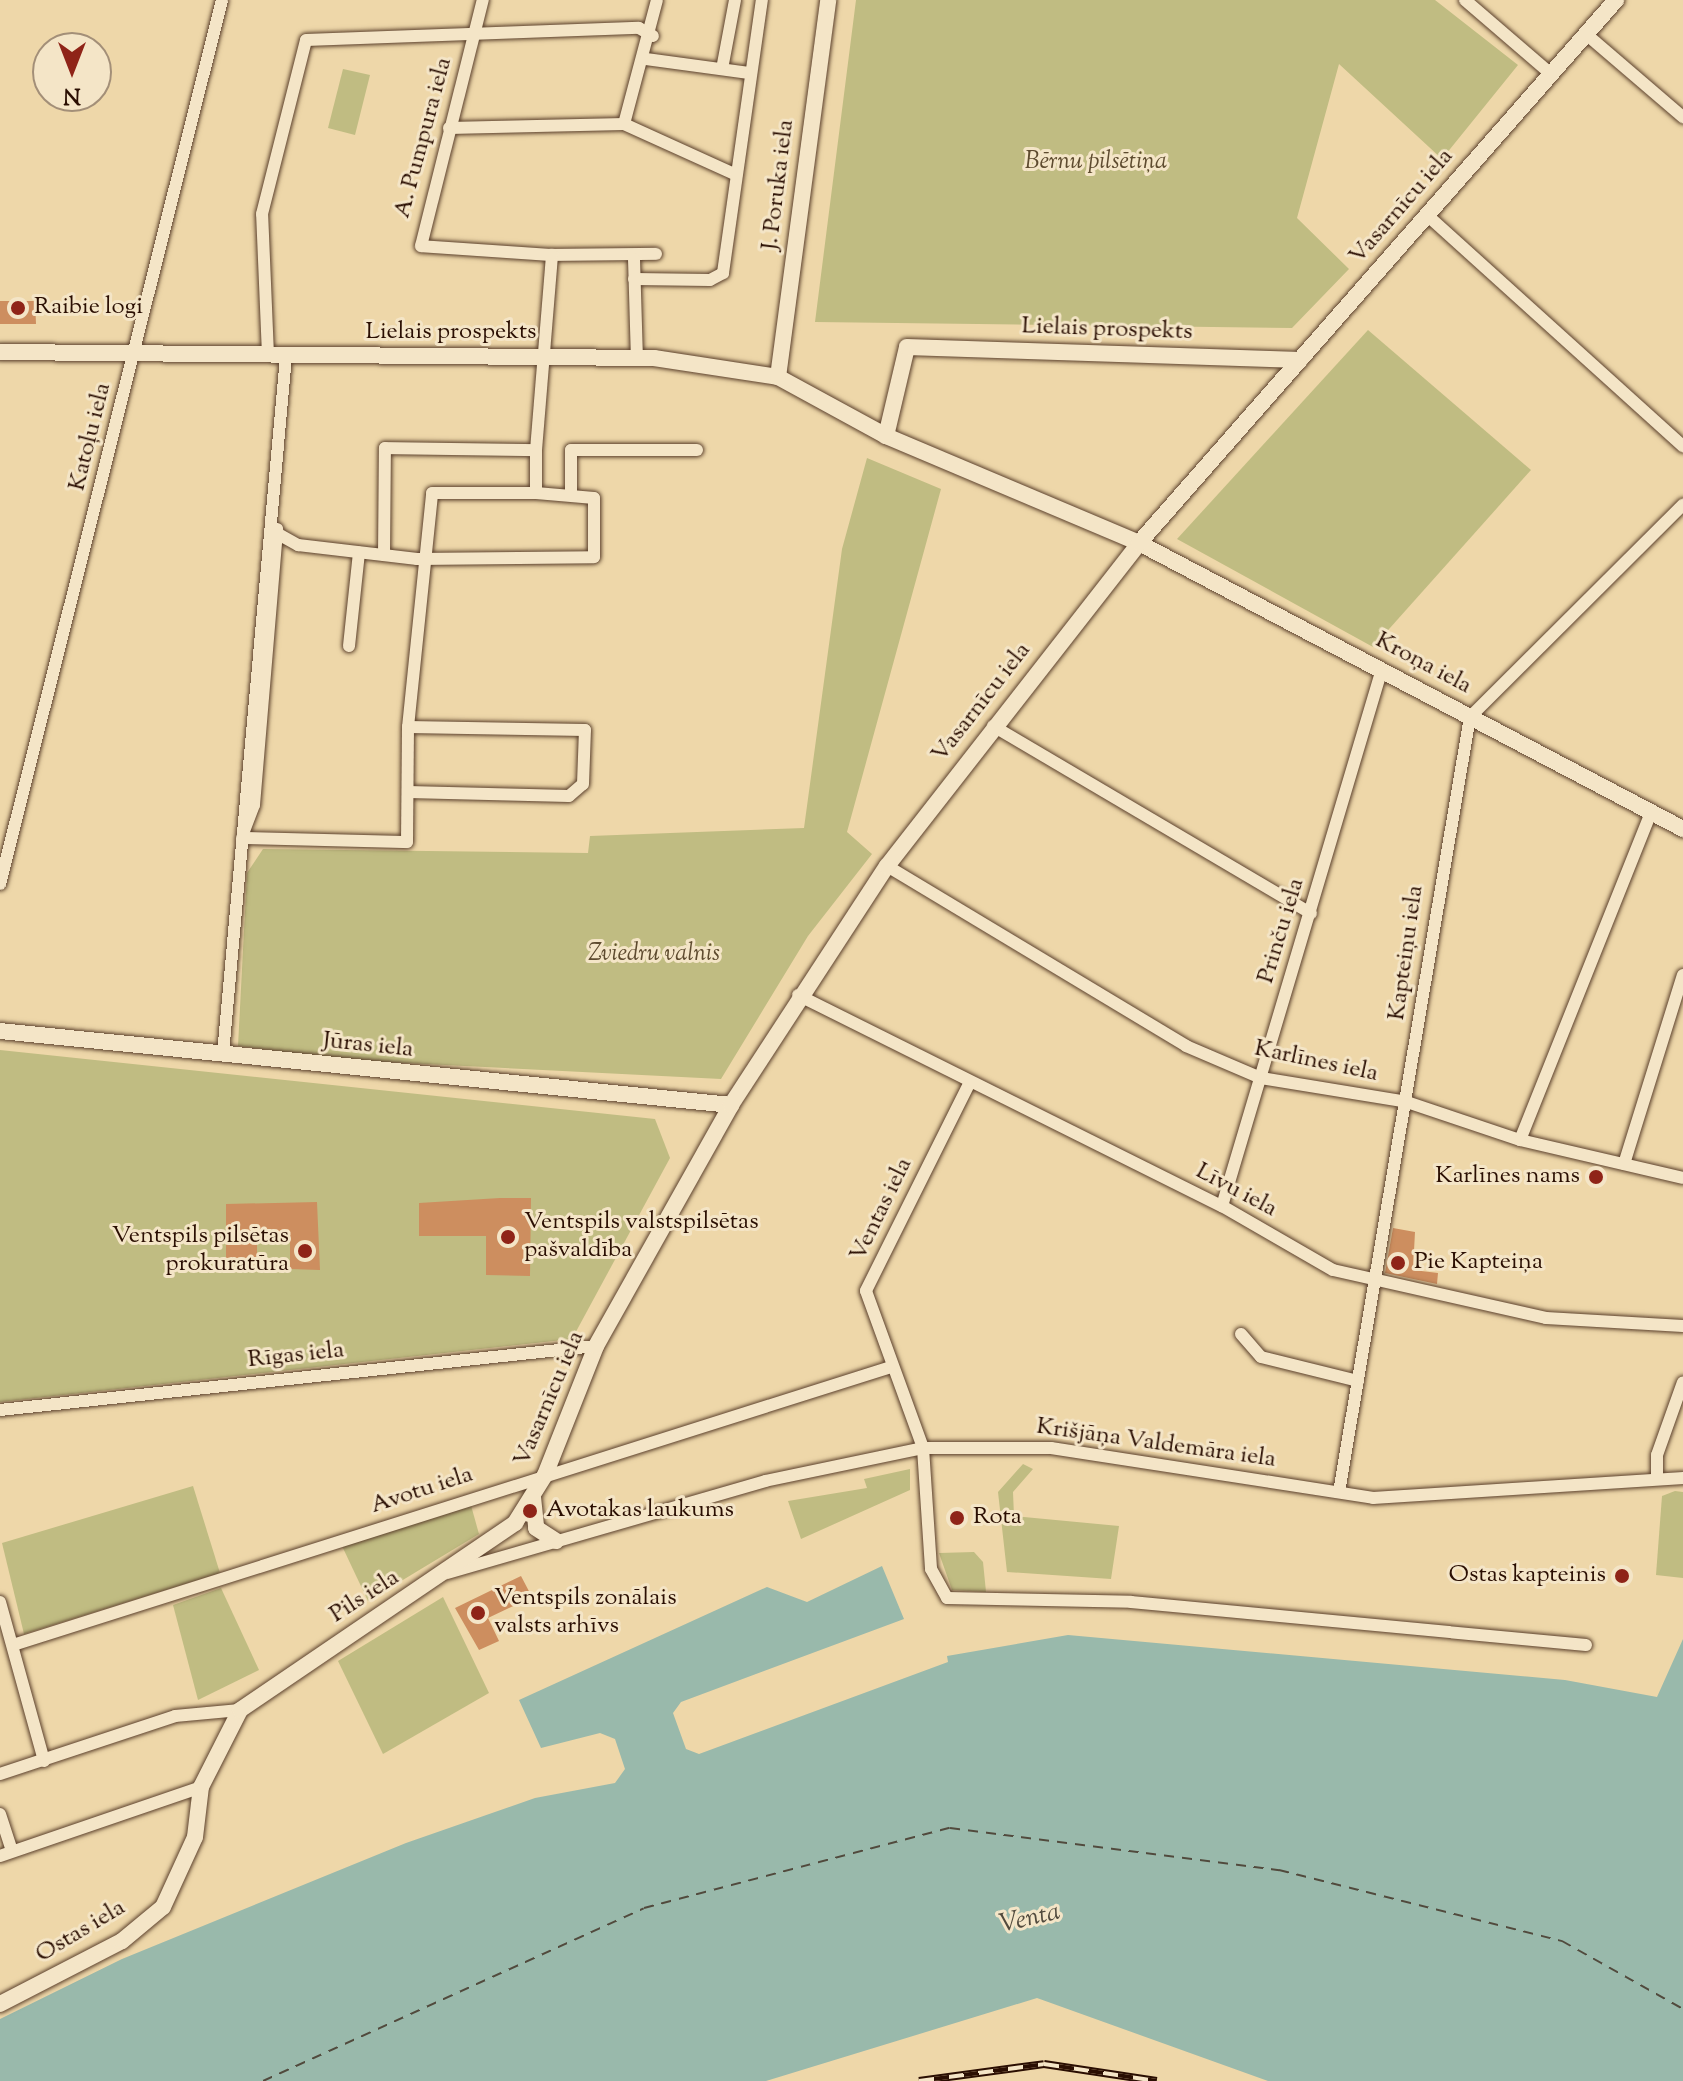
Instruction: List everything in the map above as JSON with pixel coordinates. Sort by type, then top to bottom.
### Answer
[{"type":"street","name":"Katoļu iela","points":[[0,884],[222,0]]},
{"type":"street","name":"A. Pumpura iela","points":[[483,0],[421,246],[552,255]]},
{"type":"street","points":[[624,124],[653,36],[657,0]]},
{"type":"street","points":[[722,69],[735,0]]},
{"type":"street","points":[[634,279],[710,280],[723,273],[732,173],[762,0]]},
{"type":"street","name":"J. Poruka iela","points":[[778,377],[828,0]]},
{"type":"street","points":[[1465,0],[1551,74]]},
{"type":"street","name":"Vasarnīcu iela","points":[[515,1523],[545,1475],[596,1346],[731,1105],[798,995],[887,866],[993,726],[1139,543],[1616,0]]},
{"type":"street","points":[[268,355],[262,214],[306,40],[639,28],[653,36]]},
{"type":"street","points":[[1586,34],[1683,117]]},
{"type":"street","points":[[646,59],[749,73]]},
{"type":"street","points":[[449,128],[624,124],[732,173]]},
{"type":"street","points":[[1427,215],[1683,446]]},
{"type":"street","points":[[536,493],[541,357],[552,255],[634,259],[656,254]]},
{"type":"street","points":[[634,259],[637,358]]},
{"type":"street","name":"Lielais prospekts","points":[[886,436],[907,347],[1300,360]]},
{"type":"street","name":"Lielais prospekts","points":[[0,352],[637,358],[778,377],[886,436],[1139,543]]},
{"type":"street","points":[[223,1054],[265,538],[273,520],[286,356]]},
{"type":"street","points":[[384,555],[385,448],[536,450]]},
{"type":"street","points":[[571,494],[571,450],[697,450]]},
{"type":"street","points":[[242,838],[407,842],[408,727],[425,560],[432,493],[571,494],[594,498],[594,557],[425,560],[359,553],[280,535]]},
{"type":"street","points":[[1470,717],[1683,505]]},
{"type":"street","points":[[242,838],[254,805],[280,535],[273,520]]},
{"type":"street","name":"Kroņa iela","points":[[1139,543],[1683,829]]},
{"type":"street","points":[[349,646],[359,553]]},
{"type":"street","name":"Prinču iela","points":[[1222,1206],[1382,669]]},
{"type":"street","name":"Kapteiņu iela","points":[[1339,1492],[1470,717]]},
{"type":"street","points":[[993,726],[1311,913]]},
{"type":"street","points":[[408,727],[585,730],[583,784],[569,796],[408,792]]},
{"type":"street","points":[[1520,1140],[1651,812]]},
{"type":"street","name":"Karlīnes iela","points":[[887,866],[1186,1046],[1261,1078],[1407,1102],[1520,1140],[1683,1178]]},
{"type":"street","points":[[1624,1164],[1683,975]]},
{"type":"street","name":"Līvu iela","points":[[798,995],[969,1084],[1222,1206],[1333,1270],[1375,1283],[1546,1318],[1683,1326]]},
{"type":"street","name":"Jūras iela","points":[[0,1031],[731,1105]]},
{"type":"street","name":"Ventas iela","points":[[969,1084],[866,1291],[891,1367],[923,1448],[931,1569],[947,1598],[1131,1602],[1586,1645]]},
{"type":"street","points":[[1241,1334],[1261,1357],[1358,1381]]},
{"type":"street","name":"Rīgas iela","points":[[0,1410],[596,1346]]},
{"type":"street","name":"Avotu iela","points":[[13,1645],[891,1367]]},
{"type":"street","points":[[1657,1477],[1657,1455],[1683,1382]]},
{"type":"street","name":"Krišjāņa Valdemāra iela","points":[[446,1573],[765,1481],[923,1448],[1051,1448],[1387,1498],[1657,1477],[1683,1478]]},
{"type":"street","points":[[533,1497],[536,1528],[556,1541]]},
{"type":"street","name":"Pils iela","points":[[240,1710],[266,1686],[446,1573],[515,1523]]},
{"type":"street","points":[[0,1602],[44,1761]]},
{"type":"street","points":[[0,1774],[175,1716],[240,1710]]},
{"type":"street","name":"Ostas iela","points":[[0,2004],[122,1941],[163,1907],[195,1837],[201,1787],[240,1710]]},
{"type":"street","points":[[0,1814],[6,1854],[201,1787]]},
{"type":"green space","name":"Bērnu pilsētiņa","points":[[856,0],[1435,0],[1518,65],[1442,159],[1339,64],[1297,218],[1349,269],[1292,328],[815,322]]},
{"type":"green space","points":[[343,69],[370,75],[355,135],[328,128]]},
{"type":"green space","points":[[1368,330],[1531,470],[1373,647],[1177,539]]},
{"type":"green space","name":"Zviedru valnis","points":[[867,458],[941,489],[847,832],[872,854],[808,936],[721,1079],[345,1060],[238,1046],[247,873],[263,849],[588,853],[590,836],[804,828],[842,549]]},
{"type":"green space","points":[[0,1050],[655,1119],[670,1158],[572,1339],[0,1402]]},
{"type":"green space","points":[[1023,1464],[1033,1469],[1013,1492],[1014,1516],[1119,1526],[1111,1579],[1007,1572],[998,1492]]},
{"type":"green space","points":[[910,1469],[910,1490],[801,1539],[788,1501],[867,1488],[864,1479]]},
{"type":"green space","points":[[193,1486],[220,1573],[24,1634],[2,1543]]},
{"type":"green space","points":[[1675,1491],[1683,1492],[1683,1578],[1656,1575],[1662,1496]]},
{"type":"green space","points":[[470,1502],[479,1534],[368,1601],[342,1546]]},
{"type":"green space","points":[[974,1552],[983,1562],[986,1592],[952,1590],[939,1553]]},
{"type":"green space","points":[[221,1588],[259,1670],[198,1700],[173,1605]]},
{"type":"green space","points":[[443,1597],[489,1693],[383,1754],[338,1661]]},
{"type":"water","name":"Venta","points":[[882,1566],[904,1619],[681,1702],[673,1713],[686,1749],[699,1754],[948,1662],[947,1656],[1068,1635],[1565,1680],[1657,1697],[1683,1639],[1683,2081],[1268,2081],[1037,1998],[766,2081],[0,2081],[0,2019],[122,1959],[406,1843],[535,1798],[615,1783],[625,1769],[615,1739],[600,1733],[541,1748],[519,1700],[767,1587],[807,1602]]},
{"type":"building","name":"Raibie logi","points":[[0,301],[35,301],[36,324],[0,324]]},
{"type":"building","name":"Ventspils valstspilsētas pašvaldība","points":[[531,1198],[530,1276],[486,1275],[486,1236],[419,1236],[419,1203]]},
{"type":"building","name":"Ventspils pilsētas prokuratūra","points":[[317,1202],[320,1270],[290,1269],[290,1233],[257,1233],[257,1269],[226,1269],[226,1204]]},
{"type":"building","name":"Pie Kapteiņa","points":[[1393,1228],[1415,1232],[1413,1270],[1438,1273],[1437,1284],[1385,1273]]},
{"type":"building","name":"Ventspils zonālais valsts arhīvs","points":[[521,1576],[532,1597],[488,1618],[499,1641],[479,1650],[455,1608]]},
{"type":"ferry route","points":[[263,2081],[644,1908],[950,1828],[1279,1870],[1562,1941],[1683,2009]]},
{"type":"railway","points":[[919,2081],[1044,2064],[1157,2081]]},
{"type":"place","name":"Raibie logi","points":[[18,308]]},
{"type":"place","name":"Karlīnes nams","points":[[1596,1177]]},
{"type":"place","name":"Ventspils valstspilsētas pašvaldība","points":[[508,1237]]},
{"type":"place","name":"Ventspils pilsētas prokuratūra","points":[[305,1251]]},
{"type":"place","name":"Pie Kapteiņa","points":[[1398,1263]]},
{"type":"place","name":"Avotakas laukums","points":[[530,1511]]},
{"type":"place","name":"Rota","points":[[957,1518]]},
{"type":"place","name":"Ostas kapteinis","points":[[1622,1576]]},
{"type":"place","name":"Ventspils zonālais valsts arhīvs","points":[[478,1613]]}]
